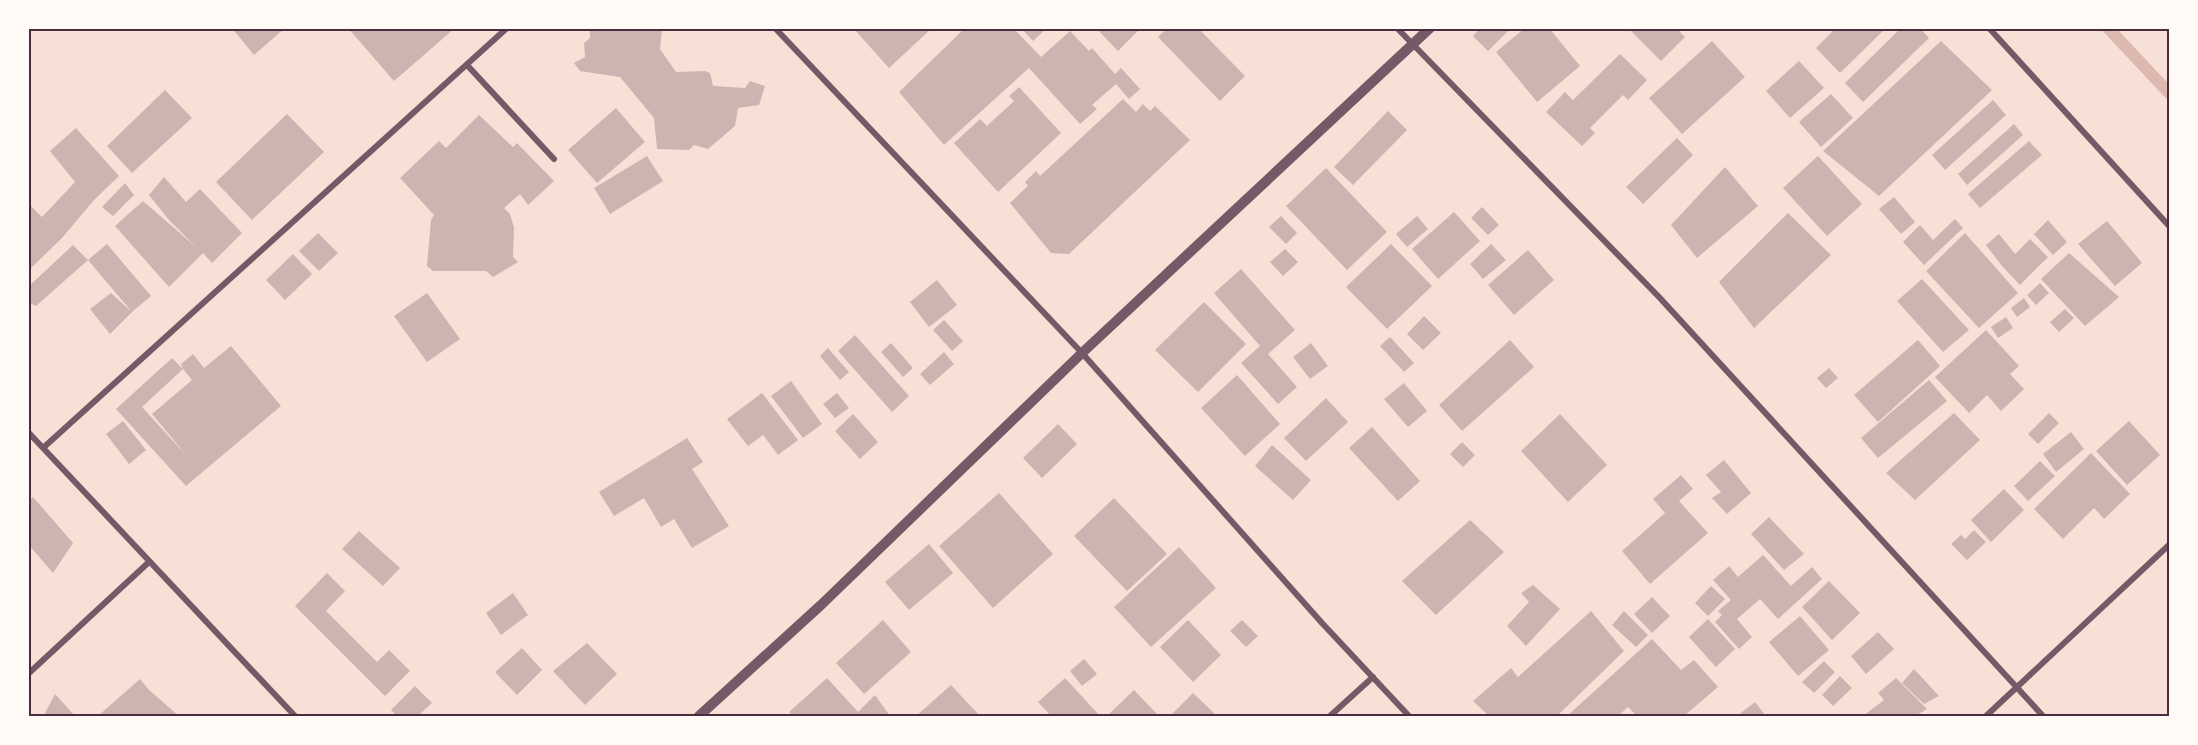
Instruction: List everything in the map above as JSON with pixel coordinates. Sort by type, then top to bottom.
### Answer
[{"type":"street","points":[[43,448],[507,28]]},
{"type":"street","points":[[775,28],[1082,353],[1409,717]]},
{"type":"street","points":[[1397,28],[1659,297],[2043,717]]},
{"type":"street","points":[[699,717],[821,605],[1082,353],[1430,28]]},
{"type":"street","points":[[1989,28],[2169,227]]},
{"type":"street","points":[[467,65],[554,159]]},
{"type":"street","points":[[28,432],[295,717]]},
{"type":"street","points":[[1986,717],[2169,544]]},
{"type":"street","points":[[28,674],[149,562]]},
{"type":"street","points":[[1330,717],[1373,677]]},
{"type":"building","points":[[232,28],[285,28],[254,55]]},
{"type":"building","points":[[348,28],[455,28],[394,81]]},
{"type":"building","points":[[590,28],[662,28],[660,49],[676,72],[705,71],[710,73],[713,86],[745,88],[750,81],[765,86],[759,105],[738,108],[735,126],[708,149],[694,145],[689,150],[657,149],[654,118],[620,77],[580,71],[574,63],[585,57],[584,43],[590,38]]},
{"type":"building","points":[[853,28],[932,28],[889,68]]},
{"type":"building","points":[[965,28],[1013,28],[1041,57],[1070,31],[1089,51],[1092,48],[1115,74],[1121,68],[1140,89],[1129,99],[1116,84],[1092,105],[1097,109],[1080,124],[1029,68],[944,145],[899,92]]},
{"type":"building","points":[[1021,28],[1047,28],[1033,41]]},
{"type":"building","points":[[1096,28],[1141,28],[1118,51]]},
{"type":"building","points":[[1167,28],[1198,28],[1245,76],[1220,101],[1158,37]]},
{"type":"building","points":[[1480,28],[1511,28],[1488,51],[1473,36]]},
{"type":"building","points":[[1525,28],[1549,28],[1580,66],[1537,102],[1496,52]]},
{"type":"building","points":[[1628,28],[1676,28],[1685,37],[1661,61]]},
{"type":"building","points":[[1836,28],[1886,28],[1840,73],[1816,48]]},
{"type":"building","points":[[1901,28],[1920,28],[1929,38],[1863,102],[1845,83]]},
{"type":"building","points":[[1712,41],[1745,77],[1682,134],[1649,98]]},
{"type":"building","points":[[1941,41],[1992,90],[1879,196],[1823,151]]},
{"type":"building","points":[[1620,54],[1647,80],[1628,100],[1623,95],[1590,128],[1595,133],[1582,146],[1546,112],[1565,92],[1573,100]]},
{"type":"building","points":[[1799,61],[1824,88],[1790,118],[1766,91]]},
{"type":"building","points":[[1019,87],[1061,133],[998,192],[954,143],[980,119],[987,126],[1014,101],[1009,96]]},
{"type":"building","points":[[165,90],[192,118],[132,173],[107,146]]},
{"type":"building","points":[[1831,94],[1853,118],[1821,147],[1799,122]]},
{"type":"building","points":[[1123,99],[1136,112],[1143,104],[1150,111],[1155,106],[1190,140],[1069,254],[1051,253],[1010,203],[1028,186],[1025,182],[1036,171],[1040,176]]},
{"type":"building","points":[[1993,100],[2006,115],[1945,170],[1932,155]]},
{"type":"building","points":[[616,108],[645,142],[597,183],[568,150]]},
{"type":"building","points":[[1388,111],[1407,130],[1353,185],[1334,167]]},
{"type":"building","points":[[287,114],[324,152],[252,220],[216,182]]},
{"type":"building","points":[[479,115],[513,147],[517,143],[554,181],[528,205],[520,194],[504,208],[510,214],[514,228],[513,257],[518,262],[493,277],[486,271],[433,271],[427,266],[431,220],[434,215],[400,178],[439,141],[446,148]]},
{"type":"building","points":[[2014,124],[2023,135],[1967,185],[1958,174]]},
{"type":"building","points":[[76,128],[119,176],[28,271],[28,203],[42,217],[75,182],[50,151]]},
{"type":"building","points":[[1677,138],[1693,155],[1643,204],[1626,187]]},
{"type":"building","points":[[2029,141],[2042,155],[1980,208],[1968,194]]},
{"type":"building","points":[[647,156],[663,181],[610,214],[594,188]]},
{"type":"building","points":[[1818,156],[1862,204],[1827,236],[1783,188]]},
{"type":"building","points":[[1725,167],[1758,206],[1697,258],[1671,225]]},
{"type":"building","points":[[1326,168],[1387,232],[1347,270],[1286,206]]},
{"type":"building","points":[[164,177],[186,202],[200,189],[242,233],[212,263],[203,253],[169,287],[115,226],[143,201],[196,247],[169,220],[149,195]]},
{"type":"building","points":[[125,183],[134,195],[113,216],[102,207]]},
{"type":"building","points":[[1894,197],[1915,222],[1901,234],[1879,209]]},
{"type":"building","points":[[1482,207],[1499,225],[1488,235],[1471,218]]},
{"type":"building","points":[[1454,212],[1480,241],[1438,279],[1412,249]]},
{"type":"building","points":[[1788,213],[1831,255],[1754,328],[1719,282]]},
{"type":"building","points":[[1281,216],[1297,233],[1286,244],[1269,227]]},
{"type":"building","points":[[1417,216],[1428,229],[1407,247],[1396,234]]},
{"type":"building","points":[[1955,219],[1963,228],[1924,265],[1903,242],[1920,225],[1933,240]]},
{"type":"building","points":[[2048,220],[2067,242],[2053,255],[2034,234]]},
{"type":"building","points":[[2107,221],[2142,263],[2115,286],[2078,244]]},
{"type":"building","points":[[318,233],[338,253],[319,271],[299,251]]},
{"type":"building","points":[[1965,233],[2018,293],[1979,328],[1926,271]]},
{"type":"building","points":[[1999,234],[2015,254],[2030,239],[2048,257],[2020,285],[1986,245]]},
{"type":"building","points":[[107,244],[151,296],[132,312],[88,260]]},
{"type":"building","points":[[1391,244],[1432,286],[1387,329],[1346,287]]},
{"type":"building","points":[[1491,244],[1506,260],[1483,279],[1470,264]]},
{"type":"building","points":[[73,245],[88,260],[36,306],[28,302],[28,287]]},
{"type":"building","points":[[1285,249],[1298,262],[1283,276],[1270,262]]},
{"type":"building","points":[[1528,250],[1554,280],[1514,315],[1488,285]]},
{"type":"building","points":[[2069,253],[2119,297],[2085,326],[2041,279]]},
{"type":"building","points":[[293,254],[312,274],[285,300],[266,280]]},
{"type":"building","points":[[1241,269],[1295,330],[1268,354],[1297,387],[1278,404],[1241,363],[1260,346],[1214,293]]},
{"type":"building","points":[[1922,279],[1969,330],[1943,352],[1897,301]]},
{"type":"building","points":[[937,280],[957,305],[929,327],[910,302]]},
{"type":"building","points":[[2040,283],[2049,293],[2036,305],[2027,295]]},
{"type":"building","points":[[111,293],[132,312],[110,334],[90,309]]},
{"type":"building","points":[[427,293],[460,339],[427,362],[394,316]]},
{"type":"building","points":[[2024,298],[2030,307],[2017,317],[2011,308]]},
{"type":"building","points":[[1204,302],[1246,344],[1198,392],[1155,350]]},
{"type":"building","points":[[2065,309],[2074,318],[2059,332],[2050,322]]},
{"type":"building","points":[[1424,316],[1441,333],[1423,350],[1407,334]]},
{"type":"building","points":[[2006,317],[2013,328],[1998,338],[1991,327]]},
{"type":"building","points":[[944,320],[963,341],[952,351],[933,330]]},
{"type":"building","points":[[1986,330],[2019,366],[2010,374],[2024,389],[2001,411],[1987,395],[1969,413],[1935,377]]},
{"type":"building","points":[[855,335],[909,396],[892,412],[838,351]]},
{"type":"building","points":[[1390,337],[1414,363],[1404,372],[1380,346]]},
{"type":"building","points":[[1510,340],[1534,367],[1462,431],[1439,405]]},
{"type":"building","points":[[1918,340],[1940,366],[1878,422],[1854,395]]},
{"type":"building","points":[[891,343],[913,368],[903,377],[881,352]]},
{"type":"building","points":[[1311,343],[1328,366],[1310,379],[1293,357]]},
{"type":"building","points":[[231,346],[281,406],[186,486],[116,409],[172,358],[183,369],[181,364],[193,354],[204,368]],"holes":[[[183,369],[192,380],[152,414],[187,456],[142,407]]]},
{"type":"building","points":[[828,348],[849,372],[840,380],[820,356]]},
{"type":"building","points":[[944,352],[954,364],[930,385],[920,374]]},
{"type":"building","points":[[1829,368],[1838,378],[1826,388],[1817,378]]},
{"type":"building","points":[[1237,375],[1280,424],[1245,456],[1201,408]]},
{"type":"building","points":[[1929,380],[1947,401],[1878,458],[1861,438]]},
{"type":"building","points":[[791,381],[822,424],[803,438],[771,396]]},
{"type":"building","points":[[1404,383],[1427,411],[1408,427],[1384,399]]},
{"type":"building","points":[[762,393],[798,440],[778,455],[763,435],[748,446],[727,419]]},
{"type":"building","points":[[837,393],[849,408],[835,418],[823,404]]},
{"type":"building","points":[[1326,398],[1348,422],[1306,461],[1284,438]]},
{"type":"building","points":[[1954,413],[1980,440],[1915,500],[1886,473]]},
{"type":"building","points":[[2049,413],[2059,423],[2038,444],[2028,434]]},
{"type":"building","points":[[853,414],[878,442],[860,459],[835,431]]},
{"type":"building","points":[[1560,414],[1607,465],[1568,502],[1521,451]]},
{"type":"building","points":[[123,421],[146,450],[129,464],[106,434]]},
{"type":"building","points":[[2129,421],[2160,455],[2127,485],[2096,451]]},
{"type":"building","points":[[1058,424],[1077,444],[1042,478],[1023,458]]},
{"type":"building","points":[[1372,427],[1420,481],[1398,501],[1349,448]]},
{"type":"building","points":[[2071,432],[2084,449],[2056,472],[2043,454]]},
{"type":"building","points":[[687,438],[703,462],[692,469],[729,526],[692,548],[674,519],[661,527],[644,498],[614,516],[599,492]]},
{"type":"building","points":[[1462,442],[1475,455],[1463,467],[1450,454]]},
{"type":"building","points":[[1272,445],[1311,480],[1293,500],[1255,466]]},
{"type":"building","points":[[2091,453],[2130,494],[2104,519],[2094,508],[2063,539],[2034,509]]},
{"type":"building","points":[[1724,460],[1751,493],[1727,514],[1712,498],[1721,492],[1706,475]]},
{"type":"building","points":[[2040,461],[2055,476],[2028,501],[2014,486]]},
{"type":"building","points":[[1681,475],[1693,489],[1679,501],[1708,533],[1650,584],[1622,551],[1665,513],[1653,499]]},
{"type":"building","points":[[2004,489],[2024,510],[1991,542],[1971,520]]},
{"type":"building","points":[[999,493],[1053,554],[993,608],[939,546]]},
{"type":"building","points":[[33,497],[73,543],[53,573],[28,544],[28,502]]},
{"type":"building","points":[[1114,498],[1167,554],[1127,591],[1074,536]]},
{"type":"building","points":[[1769,517],[1804,554],[1784,570],[1751,534]]},
{"type":"building","points":[[1470,520],[1504,552],[1436,615],[1402,581]]},
{"type":"building","points":[[1974,530],[1986,542],[1967,560],[1951,544],[1961,535],[1965,539]]},
{"type":"building","points":[[359,531],[400,568],[383,586],[342,549]]},
{"type":"building","points":[[929,544],[953,573],[909,610],[885,582]]},
{"type":"building","points":[[1179,547],[1216,588],[1151,647],[1114,607]]},
{"type":"building","points":[[1763,555],[1791,586],[1812,567],[1822,579],[1778,619],[1760,599],[1737,619],[1752,637],[1739,649],[1715,622],[1722,615],[1718,611],[1731,600],[1713,580],[1729,566],[1738,577]]},
{"type":"building","points":[[327,573],[345,591],[326,611],[377,662],[389,650],[410,671],[385,696],[295,606]]},
{"type":"building","points":[[1829,581],[1860,613],[1832,640],[1802,607]]},
{"type":"building","points":[[1533,585],[1560,609],[1526,646],[1507,626],[1529,602],[1521,593]]},
{"type":"building","points":[[1711,586],[1725,599],[1708,616],[1695,603]]},
{"type":"building","points":[[513,593],[528,615],[501,635],[486,613]]},
{"type":"building","points":[[1652,597],[1670,616],[1652,633],[1634,614]]},
{"type":"building","points":[[1591,611],[1624,651],[1557,716],[1489,716],[1473,701],[1511,668],[1518,677]]},
{"type":"building","points":[[1624,611],[1648,635],[1636,647],[1612,625]]},
{"type":"building","points":[[1800,616],[1829,650],[1798,676],[1769,642]]},
{"type":"building","points":[[1708,619],[1735,649],[1716,667],[1689,637]]},
{"type":"building","points":[[883,620],[911,652],[864,694],[836,663]]},
{"type":"building","points":[[1188,620],[1221,655],[1193,682],[1160,647]]},
{"type":"building","points":[[1242,620],[1258,636],[1246,647],[1230,631]]},
{"type":"building","points":[[1878,632],[1894,649],[1866,674],[1851,656]]},
{"type":"building","points":[[1652,639],[1681,670],[1694,660],[1718,687],[1684,716],[1637,716],[1628,707],[1618,716],[1567,716]]},
{"type":"building","points":[[587,643],[617,674],[585,705],[553,671]]},
{"type":"building","points":[[522,648],[542,670],[517,695],[495,672]]},
{"type":"building","points":[[1084,659],[1097,674],[1082,686],[1070,671]]},
{"type":"building","points":[[1824,661],[1835,672],[1814,693],[1802,682]]},
{"type":"building","points":[[1914,669],[1939,696],[1924,704],[1902,683]]},
{"type":"building","points":[[1840,676],[1852,688],[1833,706],[1822,695]]},
{"type":"building","points":[[827,678],[858,712],[875,695],[890,716],[793,716],[789,712]]},
{"type":"building","points":[[1065,678],[1100,716],[1051,716],[1038,702]]},
{"type":"building","points":[[1896,678],[1927,709],[1915,716],[1863,716],[1884,700],[1878,693]]},
{"type":"building","points":[[140,679],[179,716],[98,716]]},
{"type":"building","points":[[951,685],[980,716],[916,716]]},
{"type":"building","points":[[415,686],[432,703],[418,716],[397,716],[391,710]]},
{"type":"building","points":[[1134,690],[1159,716],[1111,716],[1109,714]]},
{"type":"building","points":[[1193,693],[1217,716],[1170,716]]},
{"type":"building","points":[[55,694],[75,716],[48,716],[45,713]]},
{"type":"building","points":[[1755,702],[1766,716],[1737,716]]},
{"type":"waterway","points":[[2108,28],[2170,94]]}]
